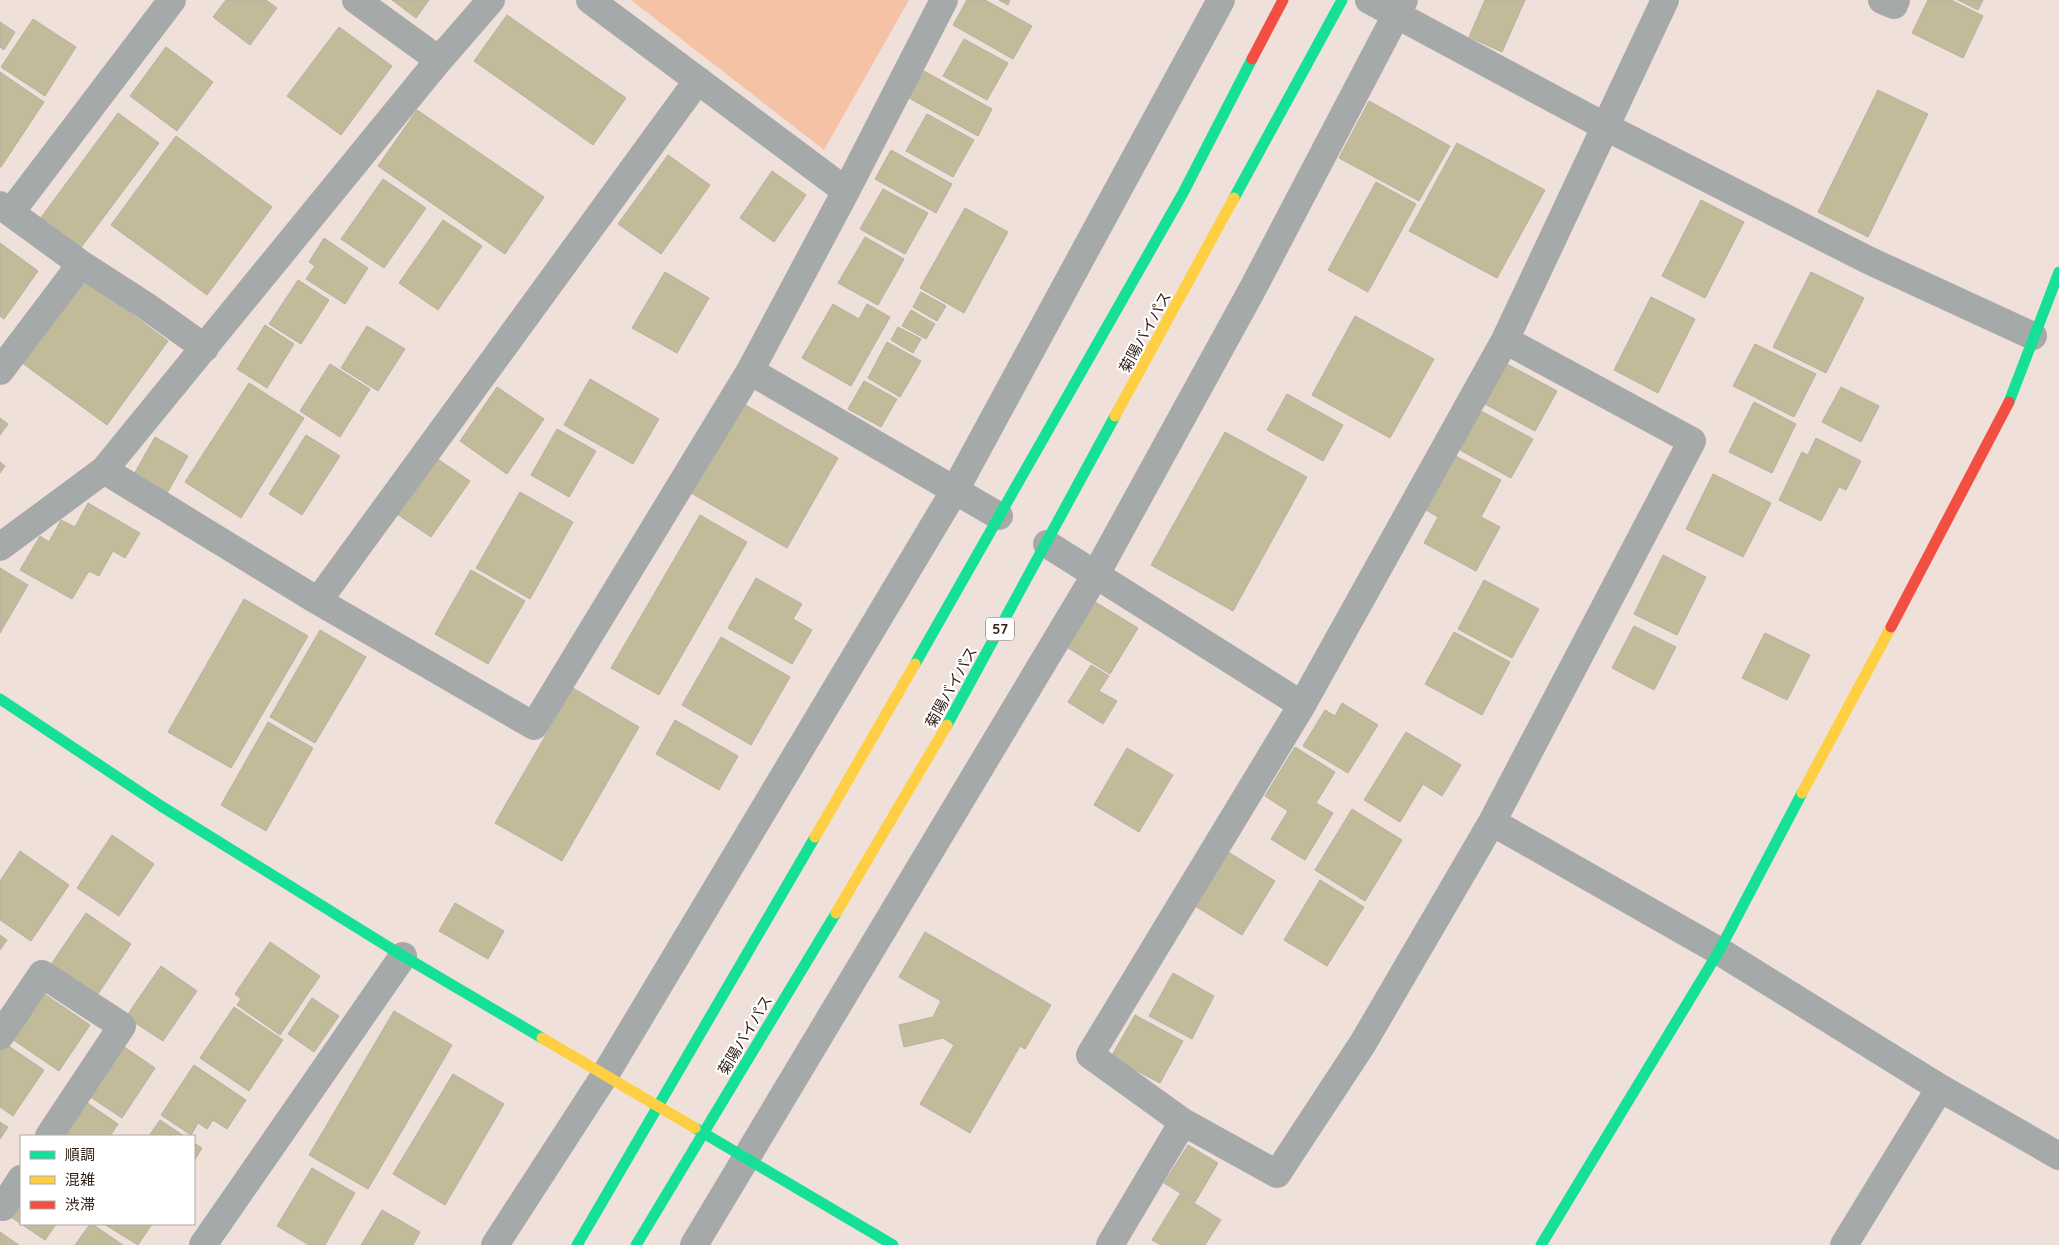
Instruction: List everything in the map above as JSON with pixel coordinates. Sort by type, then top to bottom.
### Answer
[{"type":"main road","points":[[577,1245],[901,689],[1183,193],[1283,0]]},
{"type":"main road","name":"菊陽バイパス","points":[[636,1245],[933,751],[1342,0]]},
{"type":"main road","points":[[1541,1245],[1720,951],[2008,405],[2059,272]]},
{"type":"main road","points":[[0,699],[161,806],[403,956],[892,1245]]},
{"type":"street","points":[[172,0],[6,208],[81,264],[206,348]]},
{"type":"street","points":[[356,0],[439,60]]},
{"type":"street","points":[[0,547],[104,470],[206,348],[439,60],[492,0]]},
{"type":"street","points":[[590,0],[846,191]]},
{"type":"street","points":[[104,470],[318,601],[534,726],[750,370],[846,191],[944,0]]},
{"type":"street","points":[[495,1245],[605,1075],[955,490],[1221,0]]},
{"type":"street","points":[[1369,0],[1400,7],[1606,127],[1868,260],[2033,336]]},
{"type":"street","points":[[1505,340],[1692,441],[1492,822],[1363,1042],[1277,1174],[1183,1122],[1090,1055],[1302,705],[1505,340],[1665,0]]},
{"type":"street","points":[[1882,0],[1894,5],[1896,0]]},
{"type":"street","points":[[694,1245],[1096,574],[1252,290],[1400,7]]},
{"type":"street","points":[[318,601],[698,80]]},
{"type":"street","points":[[0,370],[81,264]]},
{"type":"street","points":[[750,370],[999,516]]},
{"type":"street","points":[[1047,544],[1302,705]]},
{"type":"street","points":[[1492,822],[1720,951],[1940,1088],[2059,1156]]},
{"type":"street","points":[[203,1245],[403,956]]},
{"type":"street","points":[[0,1036],[42,974],[122,1026],[50,1135]]},
{"type":"street","points":[[1844,1245],[1940,1088]]},
{"type":"street","points":[[1110,1245],[1183,1122]]},
{"type":"street","points":[[0,1206],[3,1207],[20,1181]]},
{"type":"shaded area","points":[[631,0],[909,0],[824,150]]},
{"type":"building","points":[[226,0],[266,0],[277,8],[250,45],[213,17]]},
{"type":"building","points":[[392,0],[429,0],[416,18]]},
{"type":"building","points":[[967,0],[985,0],[1032,26],[1013,59],[953,25]]},
{"type":"building","points":[[999,0],[1010,0],[1008,5]]},
{"type":"building","points":[[1485,0],[1525,0],[1502,52],[1469,37]]},
{"type":"building","points":[[1928,0],[1951,0],[1983,16],[1963,58],[1912,33]]},
{"type":"building","points":[[1958,0],[1983,0],[1978,10]]},
{"type":"building","points":[[507,15],[626,98],[593,145],[474,61]]},
{"type":"building","points":[[33,19],[76,47],[45,96],[1,67]]},
{"type":"building","points":[[0,22],[15,32],[4,50],[0,47]]},
{"type":"building","points":[[339,27],[392,66],[341,135],[287,96]]},
{"type":"building","points":[[964,39],[1008,63],[987,100],[943,76]]},
{"type":"building","points":[[166,47],[213,82],[177,131],[130,96]]},
{"type":"building","points":[[924,71],[992,109],[978,136],[909,98]]},
{"type":"building","points":[[0,72],[44,102],[1,167],[0,167]]},
{"type":"building","points":[[1878,90],[1928,114],[1868,237],[1818,212]]},
{"type":"building","points":[[1369,101],[1450,146],[1419,201],[1339,158]]},
{"type":"building","points":[[417,110],[544,197],[505,254],[378,166]]},
{"type":"building","points":[[118,113],[159,143],[77,253],[37,223]]},
{"type":"building","points":[[927,114],[974,140],[953,177],[906,151]]},
{"type":"building","points":[[176,136],[272,207],[207,295],[111,225]]},
{"type":"building","points":[[1457,143],[1545,190],[1497,278],[1409,231]]},
{"type":"building","points":[[891,150],[952,184],[936,213],[875,179]]},
{"type":"building","points":[[668,155],[710,185],[661,254],[618,224]]},
{"type":"building","points":[[772,171],[806,195],[774,242],[740,218]]},
{"type":"building","points":[[383,179],[426,208],[384,268],[341,239]]},
{"type":"building","points":[[1376,182],[1416,204],[1368,292],[1328,270]]},
{"type":"building","points":[[883,189],[928,213],[905,254],[860,229]]},
{"type":"building","points":[[1701,200],[1744,222],[1705,298],[1662,276]]},
{"type":"building","points":[[965,208],[1008,232],[964,313],[920,288]]},
{"type":"building","points":[[443,220],[482,246],[438,310],[399,283]]},
{"type":"building","points":[[865,237],[904,259],[878,305],[838,283]]},
{"type":"building","points":[[324,238],[368,268],[345,304],[306,279],[315,266],[309,262]]},
{"type":"building","points":[[0,243],[38,271],[4,319],[0,316]]},
{"type":"building","points":[[665,272],[709,298],[677,353],[632,328]]},
{"type":"building","points":[[1811,272],[1864,298],[1826,373],[1773,347]]},
{"type":"building","points":[[80,276],[168,341],[107,425],[18,360]]},
{"type":"building","points":[[298,280],[329,300],[301,344],[269,324]]},
{"type":"building","points":[[921,292],[946,306],[937,321],[913,307]]},
{"type":"building","points":[[1651,297],[1695,319],[1658,393],[1614,370]]},
{"type":"building","points":[[833,304],[859,319],[867,304],[890,317],[851,386],[802,358]]},
{"type":"building","points":[[911,310],[935,324],[926,339],[902,326]]},
{"type":"building","points":[[1355,316],[1434,359],[1390,438],[1312,395]]},
{"type":"building","points":[[265,325],[294,344],[267,388],[237,369]]},
{"type":"building","points":[[367,326],[405,349],[378,391],[341,368]]},
{"type":"building","points":[[898,327],[921,339],[913,353],[891,340]]},
{"type":"building","points":[[887,342],[921,361],[900,397],[868,378]]},
{"type":"building","points":[[1755,344],[1816,374],[1794,417],[1733,386]]},
{"type":"building","points":[[330,364],[370,389],[340,437],[300,411]]},
{"type":"building","points":[[1507,364],[1557,391],[1535,431],[1485,404]]},
{"type":"building","points":[[590,379],[659,419],[633,464],[564,425]]},
{"type":"building","points":[[864,381],[897,399],[881,427],[848,409]]},
{"type":"building","points":[[249,383],[304,418],[241,518],[185,482]]},
{"type":"building","points":[[497,387],[544,419],[507,474],[460,441]]},
{"type":"building","points":[[1841,387],[1879,406],[1861,442],[1822,422]]},
{"type":"building","points":[[1287,394],[1343,425],[1323,461],[1267,430]]},
{"type":"building","points":[[1754,402],[1796,424],[1772,473],[1729,452]]},
{"type":"building","points":[[742,403],[838,458],[787,548],[691,493]]},
{"type":"building","points":[[1481,411],[1533,439],[1511,478],[1460,450]]},
{"type":"building","points":[[0,418],[8,424],[0,435]]},
{"type":"building","points":[[557,429],[596,451],[569,497],[531,475]]},
{"type":"building","points":[[1225,432],[1307,477],[1233,611],[1151,565]]},
{"type":"building","points":[[306,435],[340,456],[302,515],[269,494]]},
{"type":"building","points":[[155,437],[188,456],[166,495],[133,476]]},
{"type":"building","points":[[1816,438],[1861,461],[1846,490],[1839,487],[1821,521],[1779,500],[1802,452],[1808,455]]},
{"type":"building","points":[[1452,454],[1501,480],[1481,517],[1500,527],[1476,571],[1424,543],[1438,517],[1423,508]]},
{"type":"building","points":[[436,458],[470,481],[431,537],[397,514]]},
{"type":"building","points":[[0,462],[5,466],[0,473]]},
{"type":"building","points":[[1713,474],[1771,503],[1743,557],[1686,529]]},
{"type":"building","points":[[520,492],[573,522],[530,599],[476,568]]},
{"type":"building","points":[[88,503],[140,533],[125,558],[113,551],[99,576],[89,571],[72,599],[20,570],[40,536],[49,542],[61,520],[75,527]]},
{"type":"building","points":[[700,515],[747,542],[659,695],[611,668]]},
{"type":"building","points":[[1663,555],[1706,577],[1677,635],[1634,614]]},
{"type":"building","points":[[0,568],[28,585],[0,633]]},
{"type":"building","points":[[471,570],[525,601],[488,664],[435,634]]},
{"type":"building","points":[[756,578],[802,604],[793,619],[812,630],[792,664],[728,628]]},
{"type":"building","points":[[1484,580],[1539,609],[1512,658],[1458,629]]},
{"type":"building","points":[[244,599],[308,636],[231,768],[168,732]]},
{"type":"building","points":[[1092,600],[1138,628],[1110,674],[1065,646]]},
{"type":"building","points":[[1634,626],[1676,647],[1654,690],[1612,668]]},
{"type":"building","points":[[320,630],[366,657],[315,743],[270,717]]},
{"type":"building","points":[[1454,632],[1510,662],[1482,715],[1425,684]]},
{"type":"building","points":[[1765,633],[1810,655],[1787,700],[1742,678]]},
{"type":"building","points":[[721,637],[790,677],[751,745],[682,705]]},
{"type":"building","points":[[1091,665],[1109,676],[1099,691],[1117,701],[1103,724],[1068,702]]},
{"type":"building","points":[[573,688],[639,727],[562,861],[495,823]]},
{"type":"building","points":[[1342,703],[1378,725],[1348,773],[1303,746],[1325,710],[1335,716]]},
{"type":"building","points":[[675,720],[738,756],[719,790],[656,754]]},
{"type":"building","points":[[268,722],[313,748],[266,831],[221,805]]},
{"type":"building","points":[[1406,732],[1461,765],[1442,796],[1423,784],[1400,822],[1364,800]]},
{"type":"building","points":[[1295,747],[1335,772],[1316,803],[1333,813],[1305,860],[1271,839],[1288,811],[1265,796]]},
{"type":"building","points":[[1127,748],[1173,775],[1139,832],[1094,805]]},
{"type":"building","points":[[1352,809],[1402,840],[1365,901],[1315,870]]},
{"type":"building","points":[[112,835],[154,864],[119,916],[77,888]]},
{"type":"building","points":[[20,851],[69,885],[31,941],[0,920],[0,881]]},
{"type":"building","points":[[1228,852],[1275,881],[1242,935],[1195,906]]},
{"type":"building","points":[[1320,880],[1364,907],[1327,966],[1284,940]]},
{"type":"building","points":[[455,903],[504,931],[488,959],[439,931]]},
{"type":"building","points":[[86,913],[131,944],[96,997],[50,966]]},
{"type":"building","points":[[925,932],[1051,1005],[1025,1049],[1020,1046],[970,1133],[920,1104],[954,1045],[943,1038],[904,1047],[899,1025],[933,1017],[941,1001],[899,977]]},
{"type":"building","points":[[0,935],[7,940],[0,950]]},
{"type":"building","points":[[270,942],[320,976],[280,1035],[237,1005],[241,999],[235,994]]},
{"type":"building","points":[[161,966],[197,991],[163,1041],[126,1017]]},
{"type":"building","points":[[1173,973],[1214,996],[1192,1039],[1149,1016]]},
{"type":"building","points":[[43,993],[90,1025],[59,1071],[12,1039]]},
{"type":"building","points":[[312,998],[339,1016],[314,1052],[288,1034]]},
{"type":"building","points":[[234,1007],[283,1040],[249,1091],[200,1058]]},
{"type":"building","points":[[394,1011],[452,1045],[368,1189],[309,1155]]},
{"type":"building","points":[[1135,1015],[1183,1041],[1160,1083],[1111,1057]]},
{"type":"building","points":[[4,1043],[44,1070],[13,1116],[0,1107],[0,1050]]},
{"type":"building","points":[[120,1044],[155,1068],[122,1118],[86,1094]]},
{"type":"building","points":[[194,1065],[246,1100],[227,1129],[213,1120],[207,1129],[198,1123],[191,1135],[161,1115]]},
{"type":"building","points":[[453,1074],[504,1104],[445,1205],[393,1174]]},
{"type":"building","points":[[83,1100],[118,1124],[111,1135],[60,1135]]},
{"type":"building","points":[[160,1120],[182,1135],[150,1135]]},
{"type":"building","points":[[0,1122],[8,1127],[0,1139]]},
{"type":"building","points":[[195,1144],[202,1148],[195,1159]]},
{"type":"building","points":[[1188,1145],[1218,1163],[1195,1202],[1164,1183]]},
{"type":"building","points":[[312,1168],[355,1193],[325,1245],[309,1245],[277,1226]]},
{"type":"building","points":[[20,1190],[20,1223],[5,1213]]},
{"type":"building","points":[[1180,1194],[1221,1220],[1205,1245],[1161,1245],[1152,1240]]},
{"type":"building","points":[[382,1210],[420,1232],[413,1245],[361,1245]]},
{"type":"building","points":[[22,1225],[55,1225],[45,1240]]},
{"type":"building","points":[[89,1225],[93,1225],[123,1245],[75,1245]]},
{"type":"building","points":[[106,1225],[151,1225],[138,1245]]},
{"type":"building","points":[[0,1232],[19,1245],[0,1245]]},
{"type":"traffic: fast","points":[[1234,198],[1342,0]]},
{"type":"traffic: fast","points":[[915,664],[1183,193],[1252,59]]},
{"type":"traffic: fast","points":[[2009,402],[2059,272]]},
{"type":"traffic: fast","points":[[947,725],[1115,416]]},
{"type":"traffic: fast","points":[[0,699],[161,806],[403,956],[542,1038]]},
{"type":"traffic: fast","points":[[1541,1245],[1719,951],[1802,793]]},
{"type":"traffic: fast","points":[[577,1245],[815,837]]},
{"type":"traffic: fast","points":[[636,1245],[836,913]]},
{"type":"traffic: fast","points":[[695,1128],[893,1245]]},
{"type":"traffic: slow","points":[[1115,416],[1234,198]]},
{"type":"traffic: slow","points":[[1802,793],[1891,627]]},
{"type":"traffic: slow","points":[[815,837],[915,664]]},
{"type":"traffic: slow","points":[[836,913],[947,725]]},
{"type":"traffic: slow","points":[[542,1038],[695,1128]]},
{"type":"traffic: jam","points":[[1252,59],[1283,0]]},
{"type":"traffic: jam","points":[[1891,627],[2009,402]]}]
